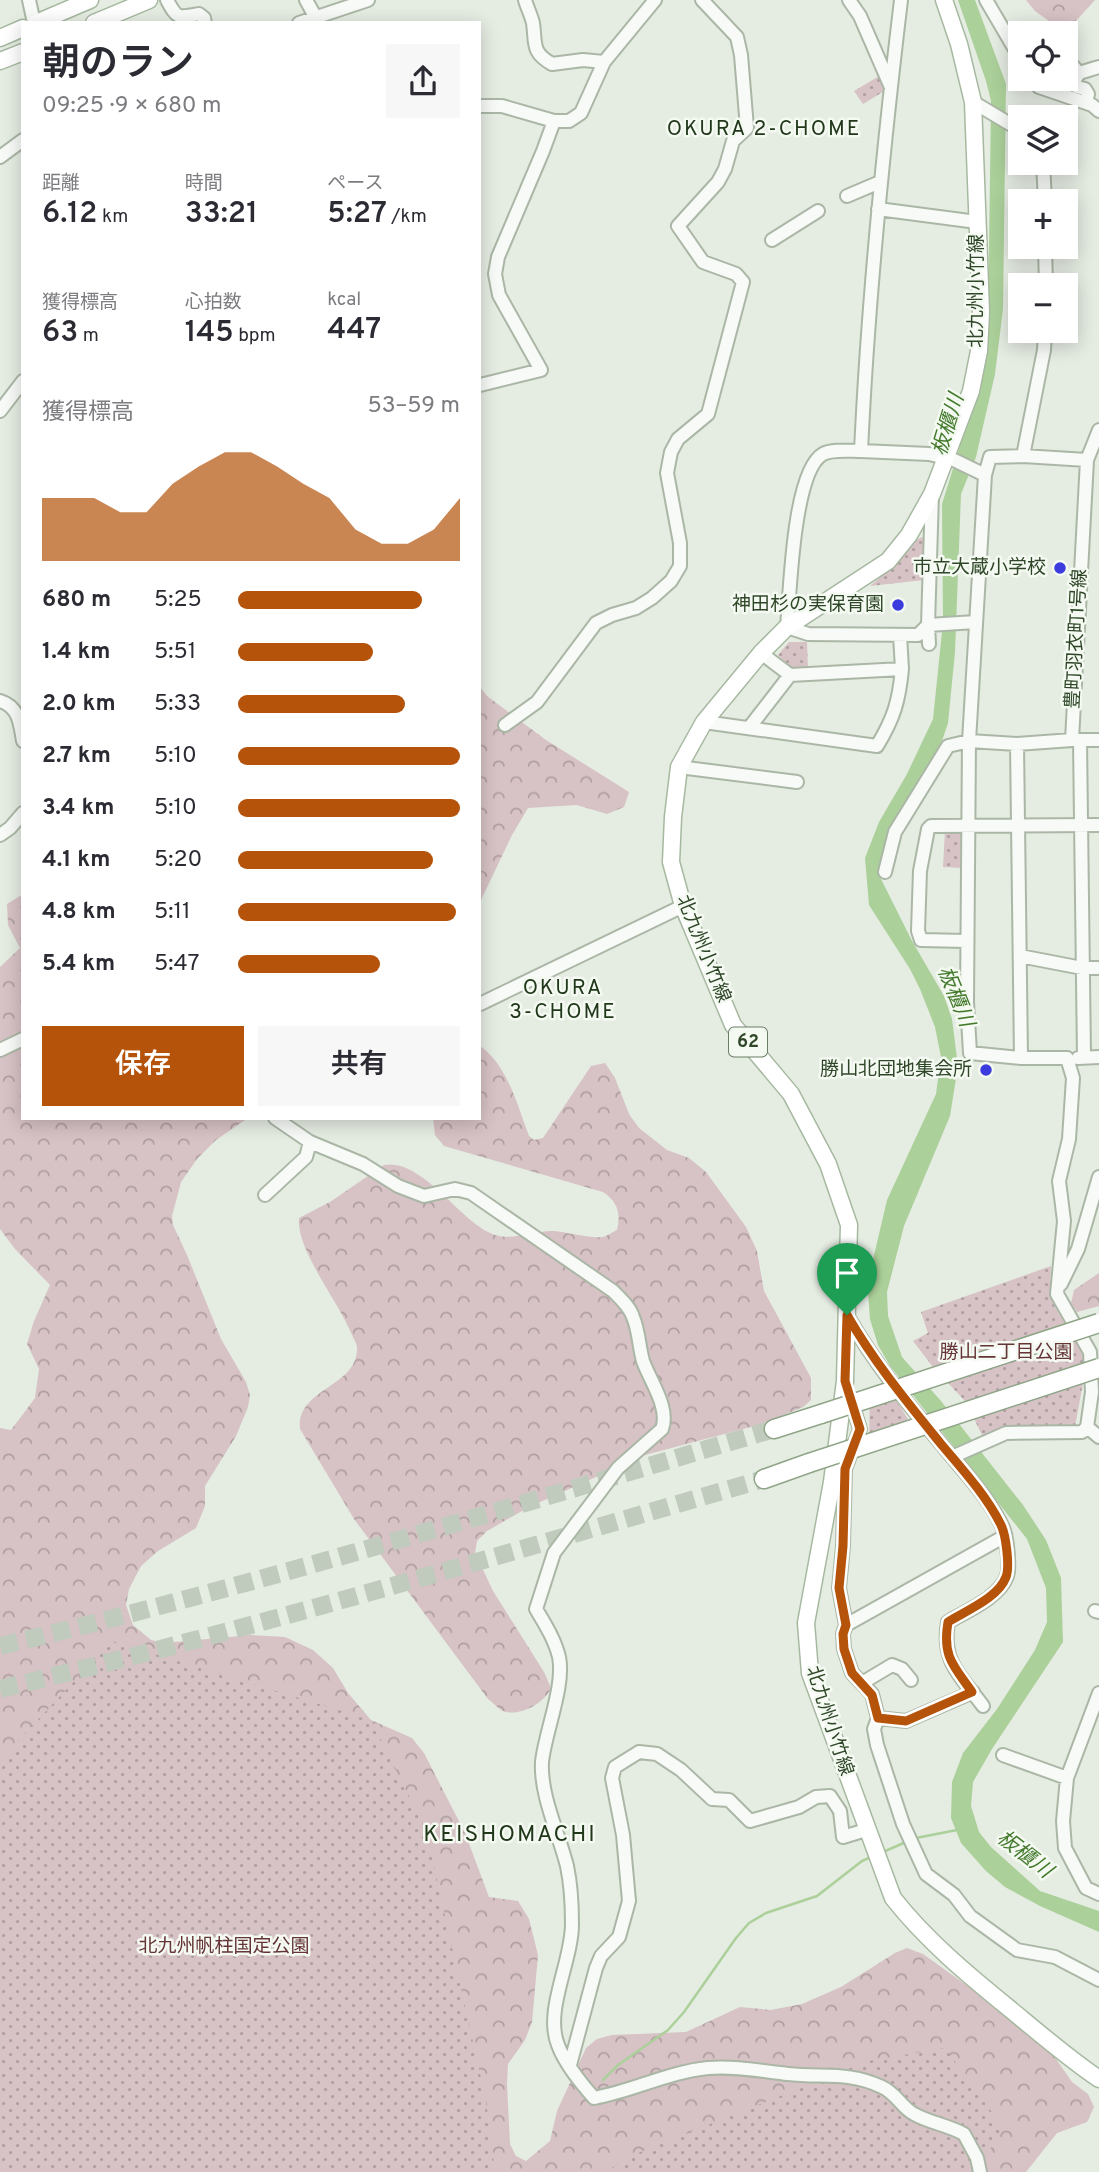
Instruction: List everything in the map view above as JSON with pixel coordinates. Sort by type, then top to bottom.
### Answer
[{"type":"highway","points":[[775,1429],[1099,1323]]},
{"type":"highway","points":[[764,1479],[1099,1368]]},
{"type":"main road","points":[[40,21],[90,0]]},
{"type":"main road","points":[[99,21],[149,0]]},
{"type":"main road","name":"北九州小竹線","points":[[944,0],[980,106],[977,222],[981,312],[979,351],[971,391],[949,459],[909,535],[888,561],[787,627],[761,653],[704,722],[679,767],[671,862],[683,905],[733,1025],[791,1094],[828,1164],[849,1225],[845,1381],[832,1482],[806,1623],[810,1673],[893,1898],[915,1926],[988,1991],[1073,2062],[1099,2079]]},
{"type":"main road","points":[[0,38],[21,29]]},
{"type":"main road","points":[[0,61],[21,53]]},
{"type":"street","points":[[29,0],[34,21]]},
{"type":"street","points":[[167,0],[174,14],[181,17],[198,14],[205,21]]},
{"type":"street","points":[[306,0],[316,18]]},
{"type":"street","points":[[306,21],[368,0]]},
{"type":"street","points":[[525,0],[533,24],[536,49],[542,58],[552,64],[583,60],[604,61]]},
{"type":"street","points":[[481,106],[502,106],[554,121],[569,121],[581,113],[604,61],[655,0]]},
{"type":"street","points":[[505,725],[537,702],[596,623],[652,598],[671,581],[680,566],[680,543],[667,473],[671,452],[678,439],[708,414],[743,282],[736,274],[703,262],[678,226],[718,182],[725,169],[733,141],[747,128],[737,37],[702,0]]},
{"type":"street","points":[[849,0],[860,16],[891,85]]},
{"type":"street","points":[[861,451],[866,350],[880,182],[901,0]]},
{"type":"street","points":[[986,0],[1008,38]]},
{"type":"street","points":[[1086,103],[1088,94],[1085,89],[1077,87],[1074,81],[1079,73],[1099,67]]},
{"type":"street","points":[[1051,91],[1086,103],[1099,111]]},
{"type":"street","points":[[980,106],[1008,123]]},
{"type":"street","points":[[481,385],[541,370],[499,295],[495,274],[498,257],[544,151],[554,121]]},
{"type":"street","points":[[0,158],[21,142]]},
{"type":"street","points":[[847,196],[880,182]]},
{"type":"street","points":[[878,209],[977,222]]},
{"type":"street","points":[[772,240],[818,211]]},
{"type":"street","points":[[1023,456],[1044,343]]},
{"type":"street","points":[[0,411],[21,384]]},
{"type":"street","name":"豊町羽衣町1号線","points":[[1084,1057],[1076,740],[1087,460],[1099,430]]},
{"type":"street","points":[[976,622],[931,624],[918,635],[808,634],[787,627],[796,516],[815,461],[824,453],[861,451],[929,454],[949,459],[985,475]]},
{"type":"street","points":[[1087,460],[990,457],[985,475],[969,741],[967,1002],[970,1053],[1021,1058],[1099,1057]]},
{"type":"street","points":[[929,644],[932,494]]},
{"type":"street","points":[[704,722],[877,746],[889,727],[900,698],[900,635]]},
{"type":"street","points":[[761,653],[790,676],[902,669]]},
{"type":"street","points":[[749,729],[790,676]]},
{"type":"street","points":[[0,701],[12,706],[21,727]]},
{"type":"street","points":[[885,872],[895,832],[948,746],[969,741],[1017,744],[1099,740]]},
{"type":"street","points":[[1017,744],[1021,1058]]},
{"type":"street","points":[[679,767],[797,782]]},
{"type":"street","points":[[0,835],[21,815]]},
{"type":"street","points":[[967,941],[921,940],[918,931],[920,871],[928,829],[931,826],[1099,825]]},
{"type":"street","points":[[481,1004],[683,905]]},
{"type":"street","points":[[1020,957],[1082,968],[1099,968]]},
{"type":"street","points":[[2,1049],[21,1040]]},
{"type":"street","points":[[954,1456],[1006,1433],[1082,1432],[1087,1427],[1092,1392],[1090,1352],[1056,1294],[1064,1221],[1059,1181],[1069,1139],[1073,1079],[1067,1058]]},
{"type":"street","points":[[278,1120],[310,1142],[363,1164],[398,1186],[424,1196],[455,1189],[471,1193],[613,1291],[633,1317],[643,1360],[665,1420],[662,1429],[618,1468],[554,1553],[536,1609],[560,1660],[542,1764],[544,1784],[572,1894],[569,1949],[554,2018],[557,2044],[570,2065],[594,2098],[673,2074],[707,2068],[747,2067],[790,2074],[848,2075],[894,2094],[913,2114],[964,2134],[977,2158],[980,2172]]},
{"type":"street","points":[[265,1195],[306,1157],[310,1142]]},
{"type":"street","points":[[1056,1294],[1078,1249],[1099,1177]]},
{"type":"street","points":[[847,1315],[894,1387],[954,1456],[1002,1527],[1007,1575],[997,1591],[948,1622],[946,1635],[948,1660],[983,1706]]},
{"type":"street","points":[[845,1381],[860,1429],[845,1469],[839,1588],[846,1625],[843,1634],[844,1649],[852,1673],[872,1695],[878,1718],[874,1729],[877,1745],[903,1825],[926,1874],[954,1895],[970,1916],[1017,1950],[1055,1956],[1099,1980]]},
{"type":"street","points":[[1087,1427],[1099,1437]]},
{"type":"street","points":[[846,1625],[1005,1536]]},
{"type":"street","points":[[862,1683],[892,1665],[902,1669],[911,1680]]},
{"type":"street","points":[[878,1718],[906,1721],[972,1692]]},
{"type":"street","points":[[1099,1693],[1068,1778],[1063,1821],[1065,1848],[1086,1888],[1099,1894]]},
{"type":"street","points":[[570,2065],[596,1968],[601,1956],[619,1937],[629,1901],[623,1835],[612,1777],[615,1767],[639,1752],[657,1754],[681,1770],[712,1799],[729,1800],[750,1821],[799,1807],[816,1797],[830,1796],[840,1811],[843,1837],[866,1830]]},
{"type":"street","points":[[1003,1755],[1068,1778]]},
{"type":"green space","points":[[1026,0],[1095,0],[1076,21],[1049,21]]},
{"type":"green space","points":[[881,75],[886,90],[863,104],[854,91]]},
{"type":"green space","points":[[922,537],[924,580],[870,586],[900,560],[916,540]]},
{"type":"green space","points":[[789,642],[807,642],[808,669],[794,670],[778,655]]},
{"type":"green space","points":[[481,688],[487,696],[546,740],[629,792],[624,807],[607,814],[577,805],[528,808],[481,900]]},
{"type":"green space","points":[[963,830],[963,868],[943,867],[945,831]]},
{"type":"green space","points":[[21,895],[21,1120],[245,1120],[216,1140],[197,1159],[181,1182],[172,1216],[173,1225],[221,1339],[246,1382],[250,1395],[248,1407],[236,1436],[205,1486],[205,1506],[196,1528],[158,1551],[141,1566],[129,1589],[126,1605],[133,1625],[151,1640],[164,1643],[251,1635],[285,1637],[313,1650],[333,1668],[348,1693],[371,1720],[412,1738],[424,1753],[465,1833],[489,1897],[518,1901],[529,1919],[538,1955],[532,2022],[525,2040],[508,2064],[510,2144],[516,2156],[526,2161],[550,2141],[557,2111],[586,2048],[597,2039],[612,2035],[686,2032],[740,2007],[771,2010],[802,2004],[841,1987],[907,1948],[923,1954],[976,1992],[1054,2056],[1072,2082],[1088,2094],[1094,2107],[1087,2122],[1057,2133],[1026,2172],[0,2172],[0,1428],[11,1430],[35,1398],[39,1369],[27,1344],[50,1285],[15,1249],[0,1229],[0,967],[20,948],[8,925],[7,904]]},
{"type":"green space","points":[[481,1047],[498,1064],[516,1100],[529,1136],[534,1140],[543,1138],[591,1066],[605,1063],[615,1078],[629,1114],[639,1128],[667,1150],[689,1158],[706,1172],[746,1227],[757,1251],[764,1291],[811,1378],[811,1400],[803,1407],[762,1424],[645,1455],[529,1507],[487,1531],[477,1541],[475,1553],[493,1591],[544,1672],[551,1688],[537,1704],[522,1711],[501,1710],[488,1699],[354,1519],[300,1429],[301,1416],[307,1405],[347,1372],[354,1362],[357,1348],[346,1322],[304,1245],[299,1218],[330,1202],[384,1165],[413,1171],[468,1218],[502,1237],[554,1231],[599,1237],[617,1230],[617,1209],[603,1192],[444,1146],[435,1135],[433,1120],[481,1120]]},
{"type":"green space","name":"勝山二丁目公園","points":[[1051,1266],[1050,1293],[1055,1307],[1087,1361],[1075,1427],[982,1435],[966,1402],[913,1341],[928,1333],[921,1312]]},
{"type":"green space","points":[[1099,1273],[1099,1306],[1077,1312],[1071,1303],[1074,1290]]},
{"type":"green space","points":[[885,1382],[916,1432],[869,1453],[870,1388]]},
{"type":"green space","name":"北九州帆柱国定公園","points":[[112,1641],[371,1720],[426,1830],[486,2101],[495,2172],[0,2172],[0,1760]]},
{"type":"green space","points":[[945,2048],[1004,2129],[974,2172],[607,2172],[623,2159],[868,2061]]},
{"type":"shaded area","points":[[958,0],[975,0],[1006,84],[1003,309],[995,374],[976,457],[961,494],[955,652],[948,723],[938,753],[883,853],[879,875],[944,996],[952,1019],[958,1066],[950,1116],[904,1226],[887,1292],[888,1316],[902,1357],[941,1401],[1023,1505],[1046,1540],[1061,1578],[1063,1642],[973,1782],[971,1806],[979,1832],[991,1847],[1040,1891],[1099,1911],[1099,1932],[1005,1887],[986,1871],[961,1843],[951,1818],[952,1782],[963,1753],[997,1709],[1035,1650],[1047,1622],[1046,1588],[1027,1539],[890,1366],[878,1345],[870,1319],[868,1292],[887,1200],[936,1094],[941,1057],[935,1027],[920,989],[869,905],[865,858],[879,822],[907,774],[933,719],[943,622],[942,504],[979,385],[988,326],[991,101]]},
{"type":"waterway","points":[[916,1838],[957,1830]]},
{"type":"waterway","points":[[883,1852],[906,1842]]},
{"type":"waterway","points":[[603,2080],[618,2065],[668,2030],[749,1923],[766,1913],[817,1896],[871,1857]]},
{"type":"tunnel","points":[[0,1646],[292,1570],[774,1429]]},
{"type":"tunnel","points":[[0,1689],[288,1615],[764,1479]]},
{"type":"place","name":"市立大蔵小学校","points":[[1060,568]]},
{"type":"place","name":"神田杉の実保育園","points":[[898,605]]},
{"type":"place","name":"勝山北団地集会所","points":[[986,1070]]},
{"type":"district","name":"OKURA 2-CHOME","points":[[764,129]]},
{"type":"district","name":"OKURA 3-CHOME","points":[[563,1000]]},
{"type":"district","name":"KEISHOMACHI","points":[[510,1835]]},
{"type":"route","points":[[847,1315],[894,1387],[985,1499],[1005,1536],[1007,1575],[997,1591],[948,1622],[948,1660],[972,1692],[906,1721],[878,1718],[872,1695],[852,1673],[844,1649],[843,1634],[846,1625],[839,1588],[839,1570],[843,1546],[845,1469],[860,1429],[845,1381],[847,1315]]},
{"type":"water label","name":"板櫃川","points":[[949,425]]},
{"type":"water label","name":"板櫃川","points":[[955,997]]},
{"type":"water label","name":"板櫃川","points":[[1024,1855]]}]
